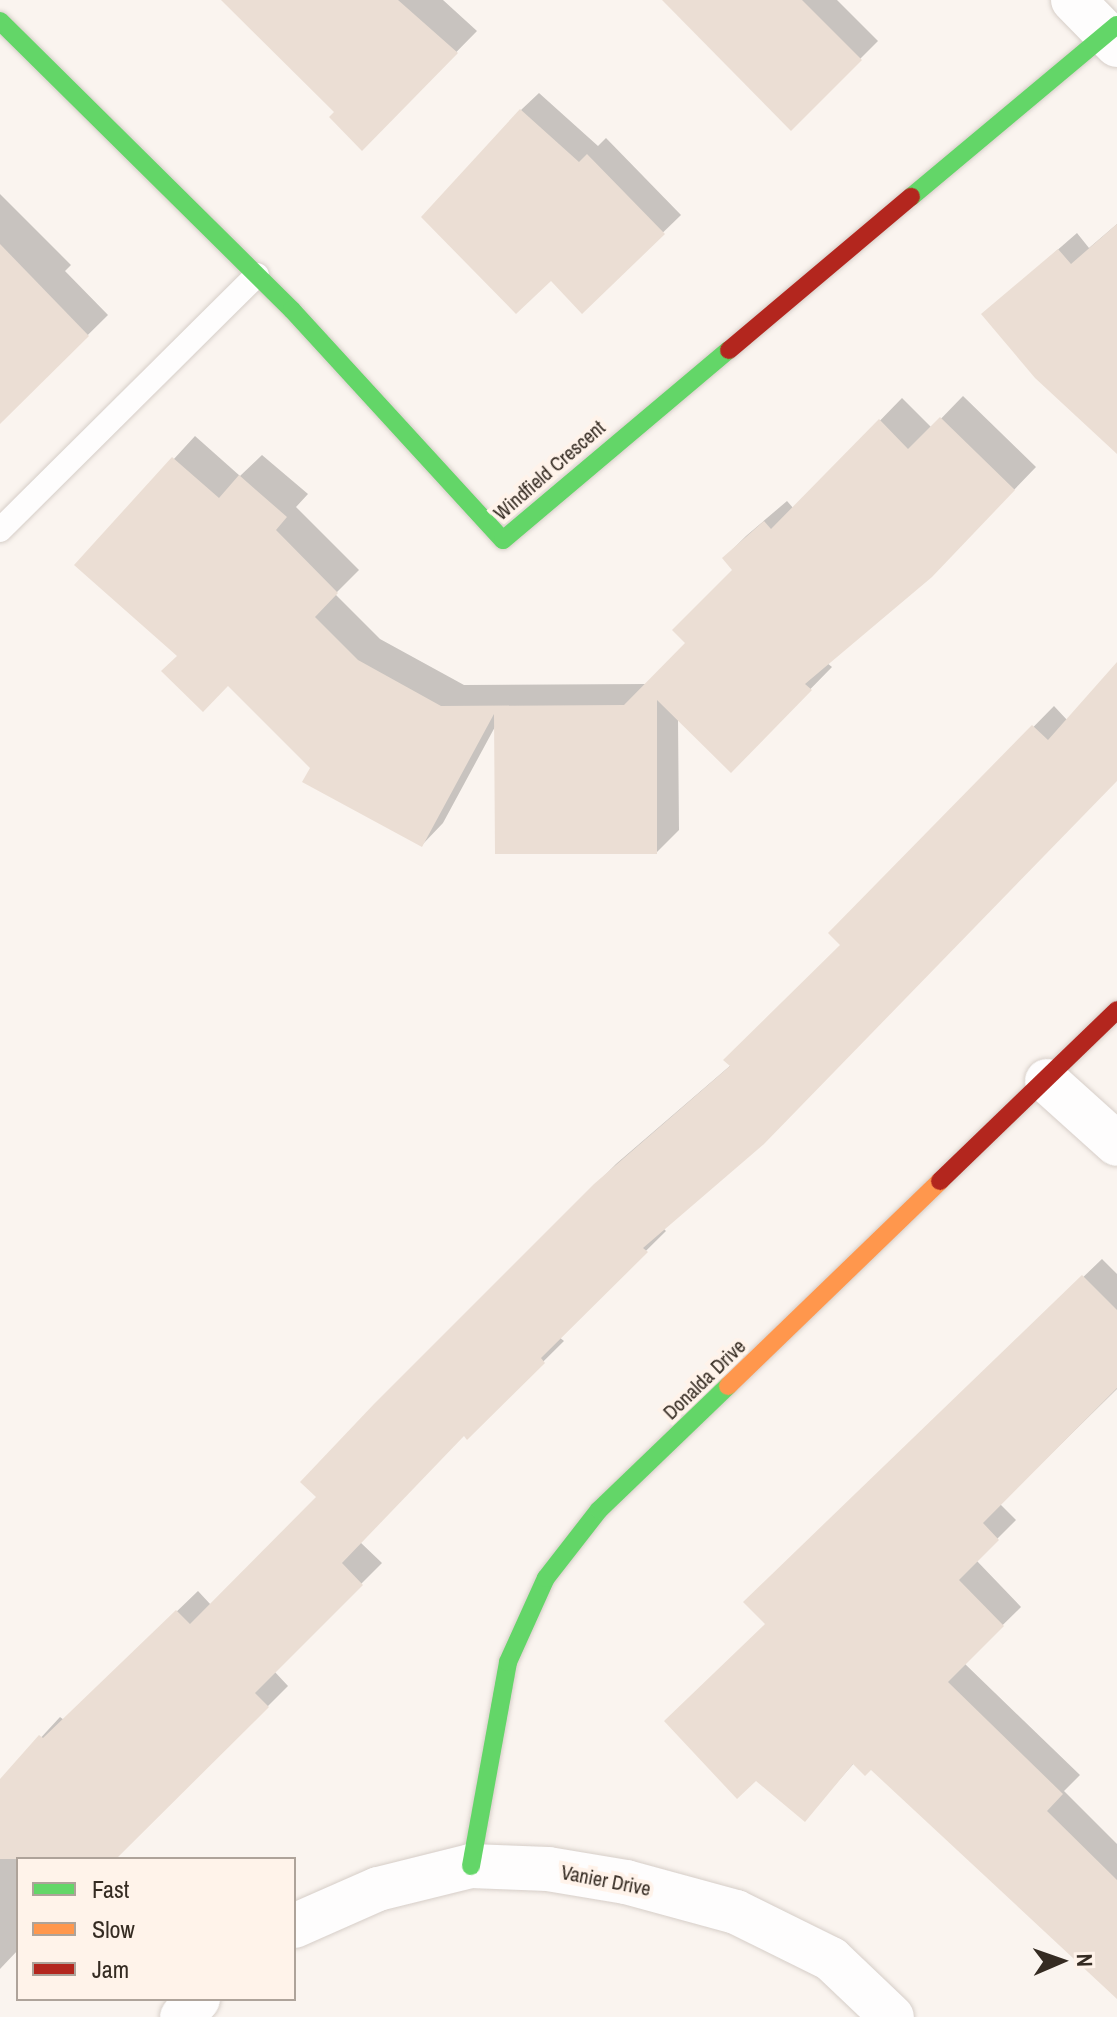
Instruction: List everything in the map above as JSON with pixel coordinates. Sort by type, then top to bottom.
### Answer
[{"type":"street","points":[[1073,0],[1114,35]]},
{"type":"street","name":"Windfield Crescent","points":[[0,21],[257,275],[422,446],[503,540],[1114,35]]},
{"type":"street","name":"Donalda Drive","points":[[471,1866],[508,1662],[546,1578],[599,1510],[1047,1081],[1117,1010]]},
{"type":"street","points":[[1047,1081],[1117,1144]]},
{"type":"street","name":"Vanier Drive","points":[[296,1925],[378,1889],[471,1866],[548,1869],[626,1882],[736,1912],[831,1959],[892,2017]]},
{"type":"street","points":[[182,2017],[196,2001]]},
{"type":"lane","points":[[0,530],[257,275]]},
{"type":"building","points":[[221,0],[398,0],[458,53],[362,151],[329,117],[334,112]]},
{"type":"building","points":[[662,0],[802,0],[862,60],[791,131]]},
{"type":"building","points":[[520,109],[579,162],[587,154],[665,234],[582,314],[551,281],[516,314],[421,217]]},
{"type":"building","points":[[1117,224],[1117,454],[1035,378],[981,314],[1058,249],[1071,264]]},
{"type":"building","points":[[0,244],[89,336],[0,424]]},
{"type":"building","points":[[940,417],[1015,490],[932,577],[805,684],[812,690],[731,773],[657,700],[657,854],[495,854],[494,714],[422,847],[302,782],[310,768],[228,686],[203,712],[161,671],[177,656],[74,565],[172,457],[219,498],[239,475],[287,517],[276,530],[338,593],[315,617],[358,660],[441,706],[624,705],[685,643],[672,630],[732,570],[722,558],[764,521],[771,529],[879,419],[908,449]]},
{"type":"building","points":[[1117,662],[1117,781],[764,1144],[643,1248],[648,1252],[541,1358],[545,1363],[467,1440],[464,1436],[342,1563],[363,1585],[255,1693],[269,1707],[118,1857],[0,1859],[0,1779],[39,1735],[43,1738],[176,1610],[190,1624],[316,1497],[300,1482],[374,1404],[594,1184],[730,1066],[723,1060],[840,945],[828,933],[1032,725],[1048,740]]},
{"type":"building","points":[[1082,1275],[1117,1310],[1117,1388],[983,1523],[999,1540],[959,1580],[1004,1626],[948,1682],[1063,1794],[1047,1811],[1117,1880],[1117,1999],[871,1770],[865,1776],[853,1764],[805,1822],[756,1781],[737,1799],[664,1721],[765,1624],[743,1602]]},
{"type":"traffic: fast","points":[[0,21],[292,310],[503,540],[729,350]]},
{"type":"traffic: fast","points":[[911,197],[1117,25]]},
{"type":"traffic: fast","points":[[471,1866],[508,1662],[546,1578],[599,1510],[728,1386]]},
{"type":"traffic: slow","points":[[728,1386],[940,1181]]},
{"type":"traffic: jam","points":[[729,350],[911,197]]},
{"type":"traffic: jam","points":[[940,1181],[1117,1010]]}]
